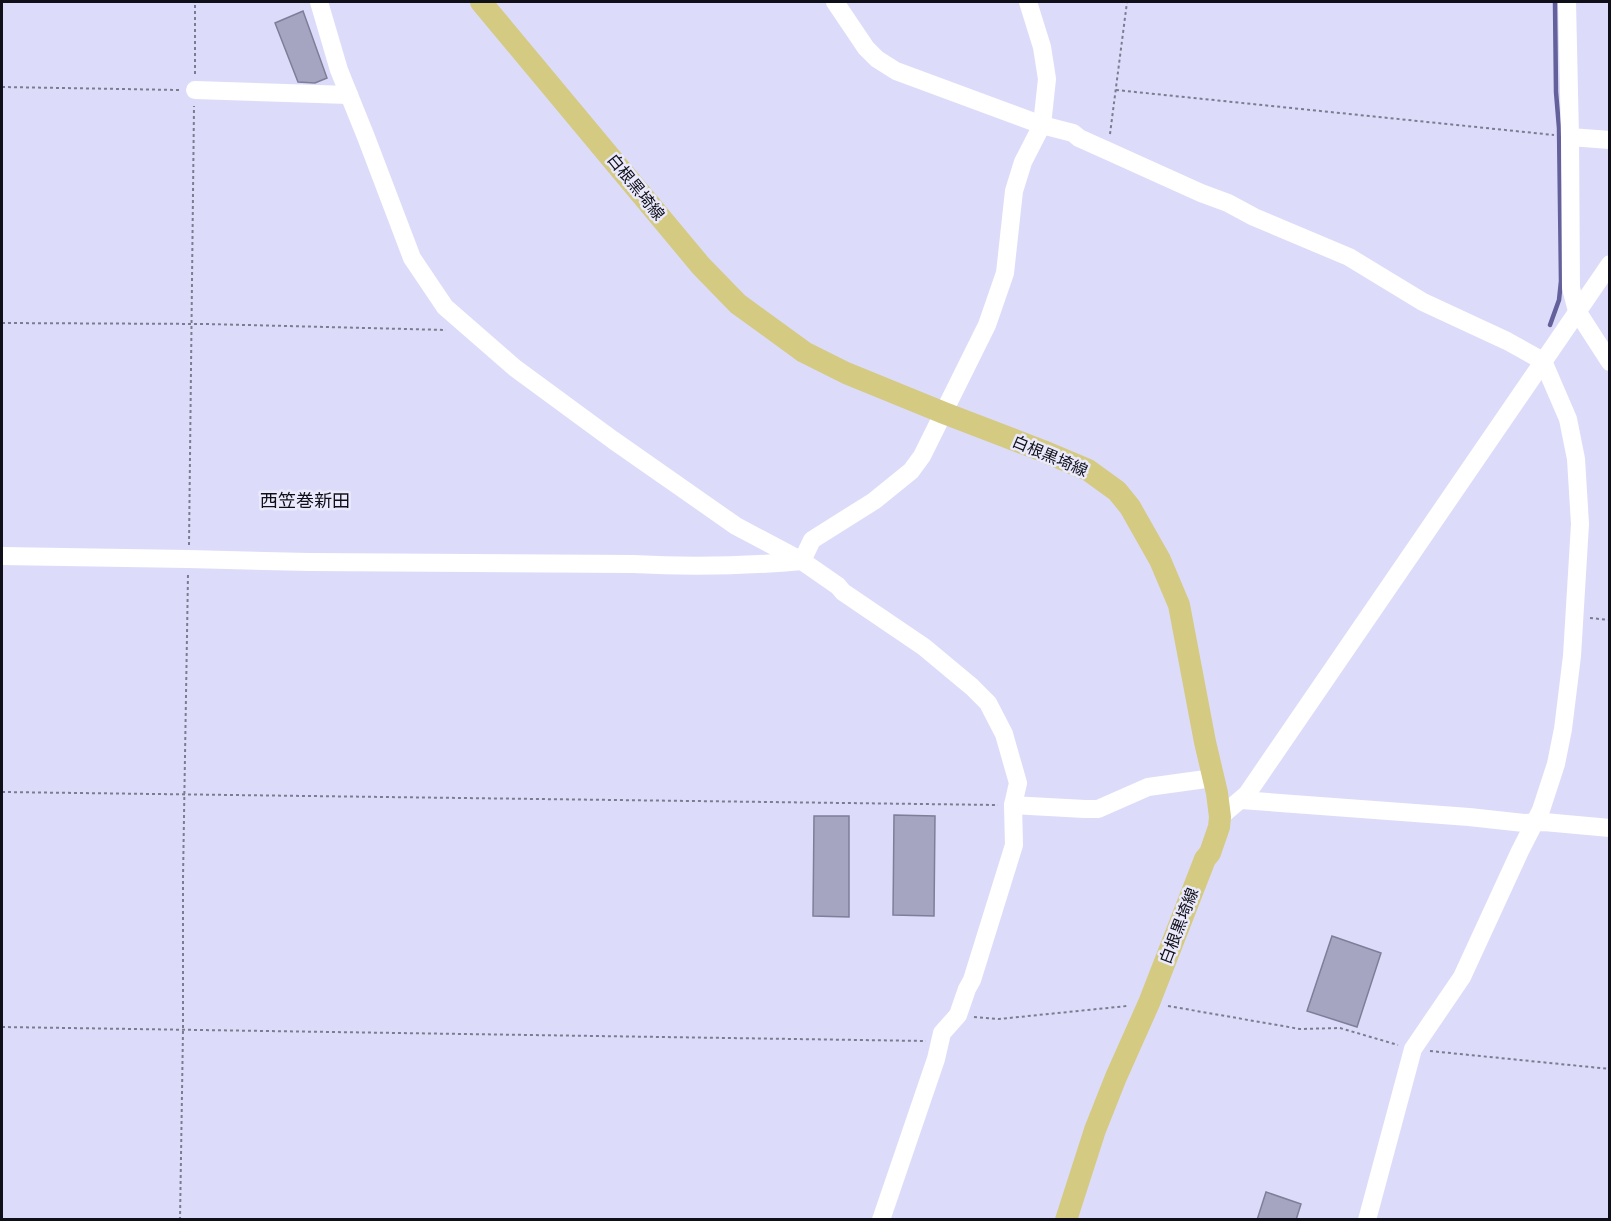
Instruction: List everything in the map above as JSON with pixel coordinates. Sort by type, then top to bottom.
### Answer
[{"type":"main road","name":"白根黒埼線","points":[[481,2],[701,266],[738,304],[804,352],[846,373],[1088,470],[1117,491],[1130,507],[1160,560],[1179,605],[1217,793],[1219,827],[1149,1004],[1095,1130],[1066,1220]]},
{"type":"street","points":[[319,2],[339,70],[412,258],[445,307],[515,368],[614,440],[736,526],[802,561],[924,647],[988,703],[1004,734],[1018,783],[1013,805],[1014,845],[972,980],[958,1016],[942,1033],[881,1220]]},
{"type":"street","points":[[835,2],[866,48],[877,59],[896,71],[1042,125],[1073,133],[1079,138],[1228,203],[1254,217],[1349,257],[1423,302],[1544,361],[1568,419],[1576,459],[1580,524],[1572,656],[1556,764],[1541,810],[1462,977],[1413,1049],[1367,1220]]},
{"type":"street","points":[[802,561],[812,540],[874,501],[911,471],[922,456],[987,324],[1005,273],[1014,191],[1023,162],[1042,125],[1047,79],[1042,47],[1028,2]]},
{"type":"street","points":[[1567,2],[1570,288],[1577,311],[1610,362]]},
{"type":"street","points":[[195,90],[349,96]]},
{"type":"street","points":[[1570,137],[1610,140]]},
{"type":"street","points":[[1220,817],[1247,794],[1610,264]]},
{"type":"street","points":[[2,556],[669,566],[755,565],[802,561]]},
{"type":"street","points":[[1013,805],[1098,808],[1148,787],[1213,778]]},
{"type":"street","points":[[1241,800],[1610,828]]},
{"type":"path","points":[[180,1220],[195,2]]},
{"type":"path","points":[[1108,151],[1127,2]]},
{"type":"path","points":[[2,87],[195,90]]},
{"type":"path","points":[[1116,90],[1570,137]]},
{"type":"path","points":[[2,322],[471,330]]},
{"type":"path","points":[[1575,616],[1610,621]]},
{"type":"path","points":[[2,792],[1013,805]]},
{"type":"path","points":[[958,1016],[999,1019],[1149,1004],[1300,1029],[1340,1028],[1413,1049],[1610,1068]]},
{"type":"path","points":[[2,1027],[940,1041]]},
{"type":"building","points":[[303,11],[327,78],[315,83],[298,82],[275,23]]},
{"type":"building","points":[[894,815],[935,816],[934,916],[893,915]]},
{"type":"building","points":[[814,816],[849,816],[849,917],[813,916]]},
{"type":"building","points":[[1332,936],[1381,953],[1357,1027],[1307,1011]]},
{"type":"building","points":[[1266,1192],[1301,1204],[1296,1220],[1257,1220]]},
{"type":"waterway","points":[[1550,325],[1559,300],[1561,281],[1555,2]]},
{"type":"district","name":"西笠巻新田","points":[[305,501]]}]
